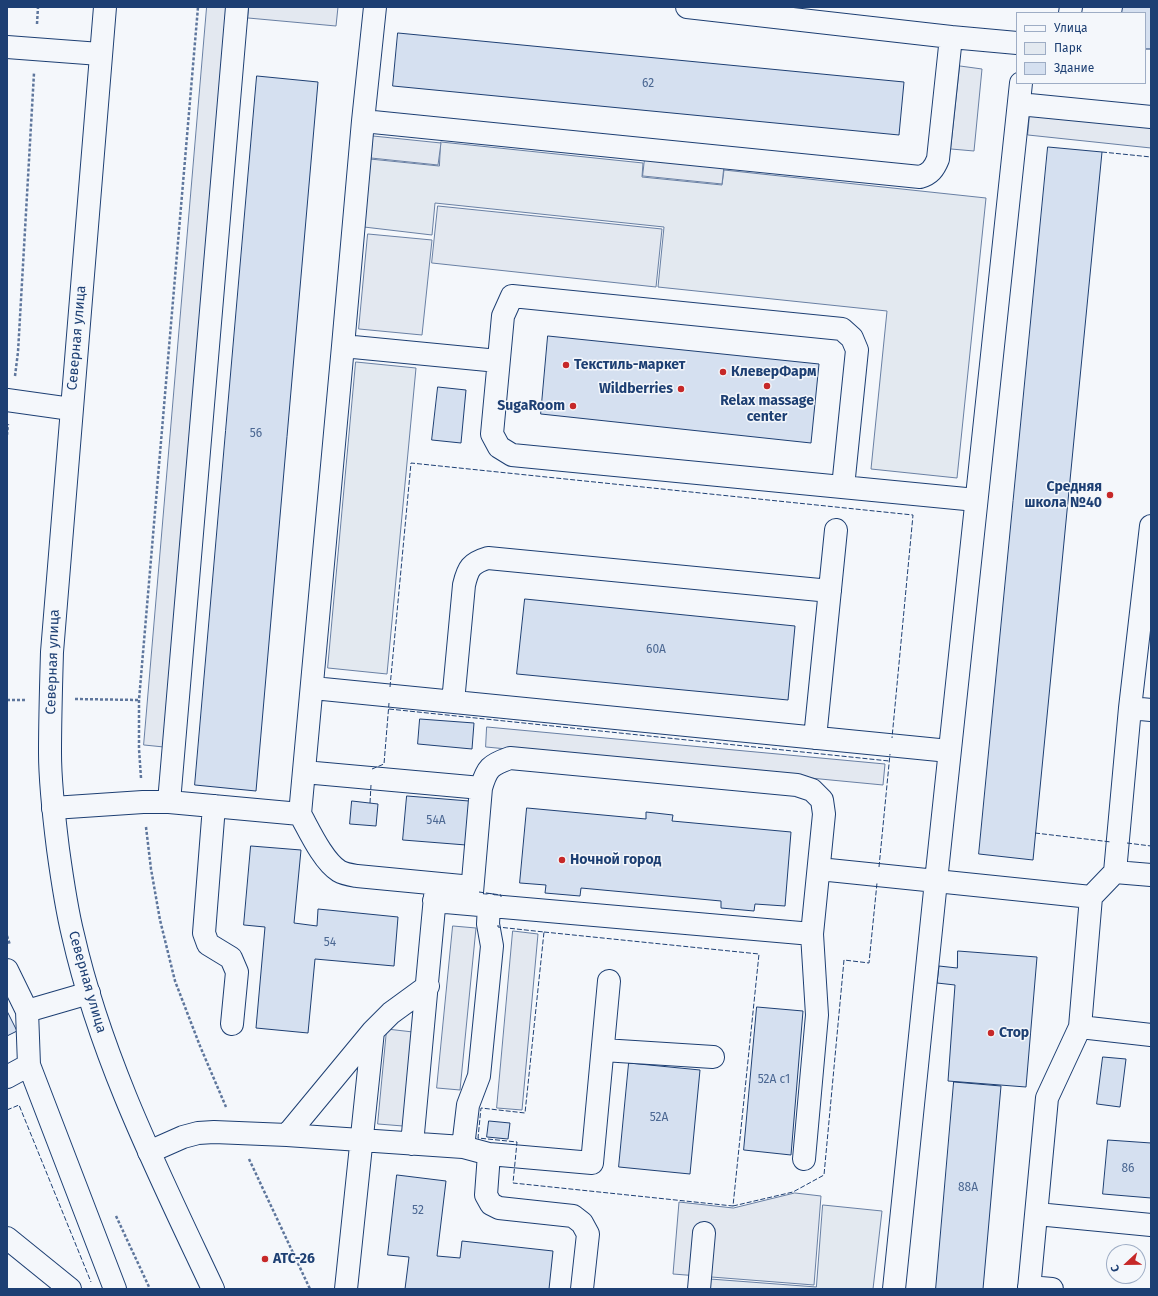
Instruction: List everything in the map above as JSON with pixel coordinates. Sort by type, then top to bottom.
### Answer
[{"type":"main road","name":"Северная улица","points":[[105,7],[52,652],[50,754],[53,808],[62,876],[73,935],[89,993],[106,1045],[126,1101],[213,1289]]},
{"type":"main road","points":[[169,802],[237,7]]},
{"type":"main road","points":[[374,7],[300,814],[320,850],[338,870],[345,874],[477,899],[812,934]]},
{"type":"main road","points":[[687,7],[1016,43]]},
{"type":"main road","points":[[363,120],[920,177],[928,175],[935,168],[938,159],[951,37]]},
{"type":"main road","points":[[7,47],[100,54]]},
{"type":"main road","points":[[894,1289],[949,751],[1020,94],[1151,117]]},
{"type":"main road","points":[[843,487],[857,350],[852,338],[842,329],[512,296],[503,316],[492,434],[499,447],[512,456],[976,500]]},
{"type":"main road","points":[[343,346],[498,361]]},
{"type":"main road","points":[[9,400],[71,409]]},
{"type":"main road","points":[[1052,1289],[1029,1288],[1047,1098],[1080,1027],[1091,897],[1115,872],[1141,709],[1151,526]]},
{"type":"main road","points":[[815,738],[836,530]]},
{"type":"main road","points":[[453,702],[464,585],[468,570],[477,561],[488,558],[830,591]]},
{"type":"main road","points":[[312,688],[949,751]]},
{"type":"main road","points":[[463,1147],[468,1105],[479,1076],[492,946],[488,924],[477,899],[481,788],[486,774],[496,764],[510,758],[797,785],[812,790],[822,800],[824,814],[812,934],[817,1015],[804,1159]]},
{"type":"main road","points":[[304,772],[481,788]]},
{"type":"main road","points":[[53,808],[143,802],[169,802],[300,814]]},
{"type":"main road","points":[[214,806],[204,933],[208,944],[231,958],[237,972],[232,1024]]},
{"type":"main road","points":[[819,869],[1091,897]]},
{"type":"main road","points":[[1115,872],[1151,875]]},
{"type":"main road","points":[[412,1144],[428,986],[435,892]]},
{"type":"main road","points":[[7,970],[27,1011],[29,1065],[115,1289]]},
{"type":"main road","points":[[149,1152],[183,1137],[198,1134],[237,1133],[463,1147],[489,1154],[592,1163],[609,981]]},
{"type":"main road","points":[[287,1135],[373,1031],[391,1013],[428,986]]},
{"type":"main road","points":[[27,1011],[89,993]]},
{"type":"main road","points":[[1080,1027],[1151,1035]]},
{"type":"main road","points":[[346,1289],[373,1031]]},
{"type":"main road","points":[[602,1050],[712,1058]]},
{"type":"main road","points":[[7,1077],[29,1065]]},
{"type":"main road","points":[[489,1154],[486,1195],[491,1204],[500,1208],[572,1216],[582,1223],[588,1234],[582,1289]]},
{"type":"main road","points":[[1037,1214],[1151,1225]]},
{"type":"main road","points":[[699,1289],[704,1233]]},
{"type":"main road","points":[[7,1238],[70,1289]]},
{"type":"path","points":[[7,435],[9,400],[18,352],[38,7]]},
{"type":"green space","points":[[441,142],[643,163],[642,177],[722,185],[724,170],[986,198],[957,478],[871,469],[887,311],[658,287],[664,227],[435,203],[432,235],[364,227],[370,159],[439,166]]},
{"type":"green space","points":[[356,362],[416,368],[387,674],[328,668]]},
{"type":"green space","points":[[823,1205],[882,1211],[873,1289],[709,1289],[710,1279],[816,1287]]},
{"type":"shaded area","points":[[207,7],[227,7],[164,747],[144,745]]},
{"type":"shaded area","points":[[249,7],[338,7],[336,26],[248,18]]},
{"type":"shaded area","points":[[960,66],[982,69],[974,151],[951,149]]},
{"type":"shaded area","points":[[1030,114],[1151,126],[1151,148],[1028,135]]},
{"type":"shaded area","points":[[373,136],[441,143],[438,165],[371,158]]},
{"type":"shaded area","points":[[645,158],[724,166],[722,184],[643,176]]},
{"type":"shaded area","points":[[438,206],[662,229],[656,287],[432,263]]},
{"type":"shaded area","points":[[368,234],[432,240],[422,335],[359,329]]},
{"type":"shaded area","points":[[487,727],[885,764],[883,785],[486,747]]},
{"type":"shaded area","points":[[453,926],[476,928],[460,1090],[437,1088]]},
{"type":"shaded area","points":[[513,931],[538,934],[522,1110],[497,1108]]},
{"type":"shaded area","points":[[387,1029],[413,1032],[403,1126],[378,1124]]},
{"type":"shaded area","points":[[795,1193],[821,1196],[814,1285],[673,1274],[679,1202],[733,1208]]},
{"type":"building","points":[[1123,7],[1151,7],[1151,49],[1146,49],[1146,12],[1122,12]]},
{"type":"building","points":[[398,33],[904,82],[899,135],[393,86]]},
{"type":"building","points":[[257,76],[318,82],[256,791],[195,785]]},
{"type":"building","points":[[1048,147],[1102,152],[1033,860],[979,854]]},
{"type":"building","points":[[548,336],[819,364],[811,443],[541,414]]},
{"type":"building","points":[[438,387],[466,390],[461,443],[432,440]]},
{"type":"building","points":[[525,599],[795,626],[788,700],[517,674]]},
{"type":"building","points":[[420,719],[474,723],[472,749],[418,744]]},
{"type":"building","points":[[407,796],[469,801],[466,845],[403,840]]},
{"type":"building","points":[[352,801],[378,804],[376,826],[350,824]]},
{"type":"building","points":[[527,808],[646,819],[646,812],[673,815],[672,821],[791,832],[785,906],[755,904],[754,911],[721,908],[721,901],[581,888],[580,896],[545,893],[546,885],[520,883]]},
{"type":"building","points":[[251,846],[301,850],[294,923],[317,926],[318,909],[398,917],[394,966],[315,959],[308,1033],[256,1028],[265,927],[244,925]]},
{"type":"building","name":"Стор","points":[[958,951],[1037,957],[1026,1087],[948,1081],[955,985],[937,983],[939,966],[957,968]]},
{"type":"building","points":[[757,1007],[803,1011],[791,1155],[744,1150]]},
{"type":"building","points":[[7,1011],[17,1031],[7,1036]]},
{"type":"building","points":[[1103,1057],[1126,1059],[1120,1107],[1097,1104]]},
{"type":"building","points":[[629,1063],[700,1070],[690,1174],[619,1167]]},
{"type":"building","points":[[954,1082],[1001,1086],[983,1289],[936,1289]]},
{"type":"building","points":[[489,1121],[510,1123],[508,1139],[487,1137]]},
{"type":"building","points":[[1108,1140],[1151,1143],[1151,1198],[1103,1194]]},
{"type":"building","points":[[397,1175],[446,1181],[437,1256],[460,1258],[462,1241],[553,1251],[549,1289],[405,1289],[409,1257],[388,1255]]},
{"type":"fence","points":[[1102,152],[1151,157]]},
{"type":"fence","points":[[390,687],[411,463],[913,515],[892,738]]},
{"type":"fence","points":[[372,769],[384,764],[389,703]]},
{"type":"fence","points":[[389,709],[889,761]]},
{"type":"fence","points":[[879,867],[890,754]]},
{"type":"fence","points":[[370,803],[371,785]]},
{"type":"fence","points":[[1035,833],[1111,842]]},
{"type":"fence","points":[[1127,843],[1151,846]]},
{"type":"fence","points":[[733,1206],[793,1192],[824,1175],[844,960],[869,963],[877,883]]},
{"type":"fence","points":[[479,892],[501,895],[501,897]]},
{"type":"fence","points":[[498,925],[498,927],[544,932]]},
{"type":"fence","points":[[544,932],[759,954],[733,1206],[513,1183],[517,1142],[478,1138],[481,1108],[525,1113],[544,932]]},
{"type":"fence","points":[[7,1110],[19,1105],[91,1282]]},
{"type":"place","name":"Текстиль-маркет","points":[[566,365]]},
{"type":"place","name":"КлеверФарм","points":[[723,372]]},
{"type":"place","name":"Relax massage center","points":[[767,386]]},
{"type":"place","name":"Wildberries","points":[[681,389]]},
{"type":"place","name":"SugaRoom","points":[[573,406]]},
{"type":"place","name":"Средняя школа №40","points":[[1110,495]]},
{"type":"place","name":"Ночной город","points":[[562,860]]},
{"type":"place","name":"Стор","points":[[991,1033]]},
{"type":"place","name":"АТС-26","points":[[265,1259]]}]
